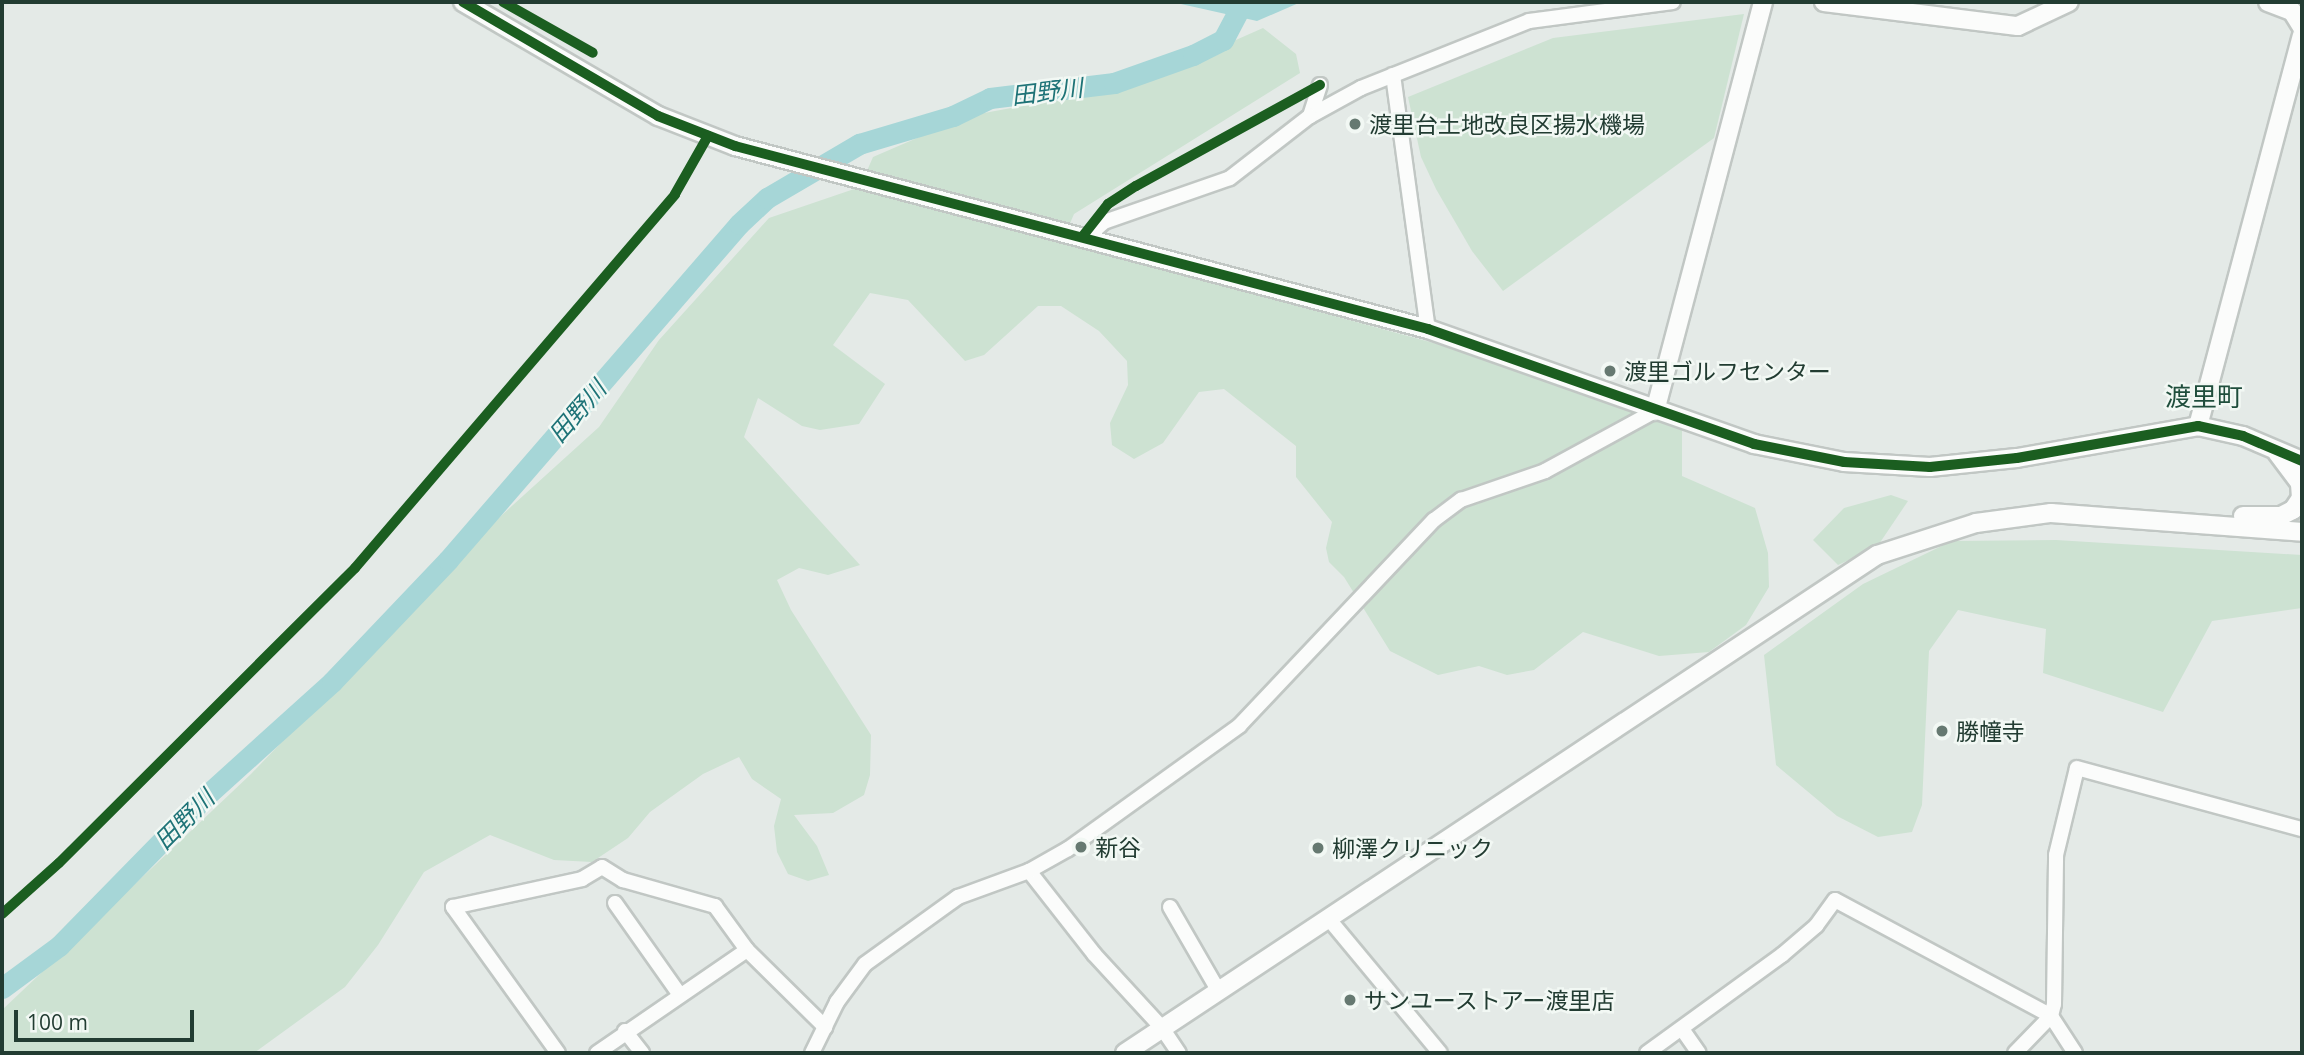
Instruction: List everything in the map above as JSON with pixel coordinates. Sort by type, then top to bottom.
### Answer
[{"type":"street","points":[[463,2],[658,116],[734,146],[1427,329],[1754,444],[1831,460],[1930,467],[2017,458],[2198,426],[2243,436],[2302,461]]},
{"type":"street","points":[[1086,238],[1104,222],[1230,178],[1310,116],[1393,75],[1530,21],[1673,2]]},
{"type":"street","points":[[812,1053],[852,979],[893,942],[958,897],[1029,871],[1068,849],[1239,726],[1434,520],[1461,500],[1545,471],[1655,411],[1763,2]]},
{"type":"street","points":[[1824,2],[2018,26],[2069,2]]},
{"type":"street","points":[[2198,426],[2302,26],[2268,2]]},
{"type":"street","points":[[1393,75],[1427,329]]},
{"type":"street","points":[[1310,116],[1320,85]]},
{"type":"street","points":[[2194,522],[2221,516],[2281,516],[2293,510],[2301,498],[2300,484],[2272,448]]},
{"type":"street","points":[[1125,1053],[1877,555],[1976,523],[2051,513],[2302,532]]},
{"type":"street","points":[[2015,1053],[2051,1016],[2058,937],[2056,855],[2077,768],[2302,829]]},
{"type":"street","points":[[558,1053],[453,907],[582,879],[602,867],[623,880],[715,906],[747,950],[825,1027]]},
{"type":"street","points":[[1029,871],[1094,954],[1163,1028],[1179,1053]]},
{"type":"street","points":[[1647,1053],[1816,926],[1835,900],[2051,1016],[2075,1053]]},
{"type":"street","points":[[615,903],[680,995]]},
{"type":"street","points":[[1170,907],[1219,992]]},
{"type":"street","points":[[1328,918],[1440,1053]]},
{"type":"street","points":[[597,1053],[625,1031],[747,950]]},
{"type":"street","points":[[1682,1028],[1699,1053]]},
{"type":"street","points":[[625,1031],[642,1053]]},
{"type":"green space","points":[[1744,14],[1714,138],[1503,291],[1472,251],[1436,189],[1421,157],[1408,97],[1553,38]]},
{"type":"green space","points":[[1263,28],[1296,54],[1300,73],[1074,214],[1062,242],[1452,348],[1682,428],[1682,476],[1755,508],[1768,553],[1769,587],[1746,625],[1709,652],[1659,656],[1583,632],[1534,670],[1507,675],[1479,666],[1438,675],[1390,651],[1344,577],[1329,562],[1326,548],[1332,522],[1296,477],[1296,446],[1224,389],[1199,392],[1163,443],[1134,459],[1112,445],[1110,423],[1128,385],[1127,361],[1099,331],[1061,306],[1038,306],[984,355],[965,361],[908,300],[870,293],[833,345],[885,384],[859,424],[820,430],[802,426],[758,398],[744,437],[860,565],[828,575],[799,568],[777,580],[791,610],[871,735],[870,775],[864,795],[833,813],[794,815],[817,846],[829,875],[808,881],[788,874],[777,852],[774,826],[781,799],[752,779],[739,757],[703,774],[650,812],[628,838],[592,862],[554,860],[490,835],[424,872],[378,945],[345,987],[254,1053],[2,1053],[2,1010],[251,774],[491,525],[599,427],[659,340],[769,218],[860,187],[873,157],[968,116],[1134,85]]},
{"type":"green space","points":[[1891,495],[1908,501],[1877,547],[1838,565],[1813,540],[1844,508]]},
{"type":"green space","points":[[2056,540],[2302,555],[2302,608],[2212,621],[2163,712],[2043,673],[2046,629],[1958,610],[1929,651],[1922,805],[1912,832],[1878,837],[1837,816],[1776,765],[1764,655],[1863,584],[1952,541]]},
{"type":"water","points":[[1172,2],[1301,2],[1257,21]]},
{"type":"waterway","name":"田野川","points":[[2,988],[59,946],[207,795],[332,682],[448,560],[739,224],[767,198],[859,144],[953,116],[990,98],[1114,83],[1193,55],[1223,40],[1243,2]]},
{"type":"cycle path","points":[[463,2],[658,116],[735,146],[1428,329],[1754,444],[1844,462],[1930,467],[2017,458],[2198,426],[2243,436],[2302,461]]},
{"type":"cycle path","points":[[503,2],[593,53]]},
{"type":"cycle path","points":[[1082,237],[1108,204],[1136,186],[1320,85]]},
{"type":"cycle path","points":[[2,914],[59,863],[355,568],[675,194],[708,136]]},
{"type":"place","name":"渡里台土地改良区揚水機場","points":[[1355,124]]},
{"type":"place","name":"渡里ゴルフセンター","points":[[1610,371]]},
{"type":"place","name":"勝幢寺","points":[[1942,731]]},
{"type":"place","name":"新谷","points":[[1081,847]]},
{"type":"place","name":"柳澤クリニック","points":[[1318,848]]},
{"type":"place","name":"サンユーストアー渡里店","points":[[1350,1000]]},
{"type":"district","name":"渡里町","points":[[2204,397]]}]
